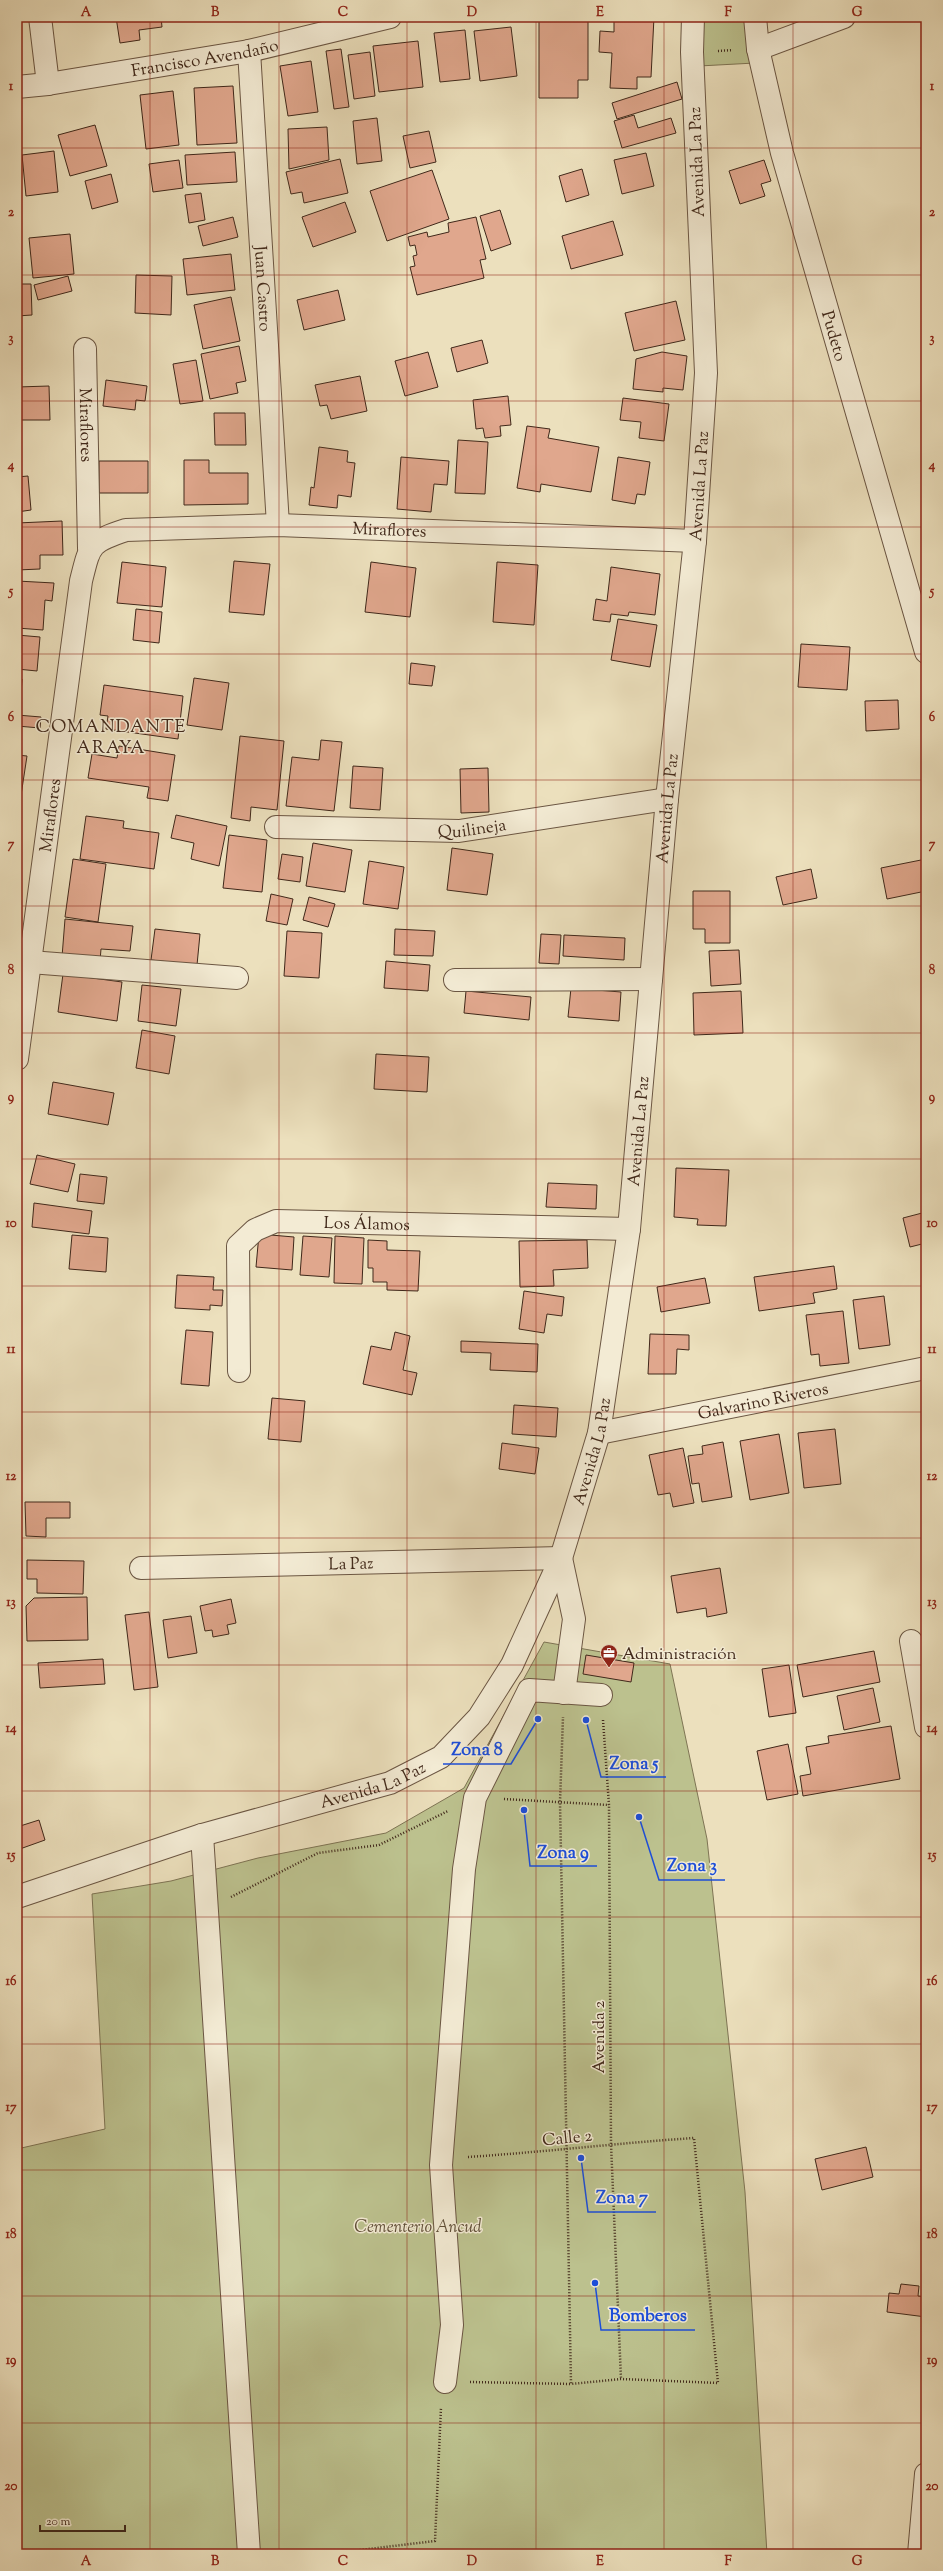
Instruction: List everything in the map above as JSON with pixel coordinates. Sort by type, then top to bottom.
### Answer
[{"type":"street","points":[[40,17],[48,84]]},
{"type":"street","name":"Francisco Avendaño","points":[[17,87],[48,84],[249,51],[390,17]]},
{"type":"street","name":"Avenida La Paz","points":[[17,1897],[202,1835],[390,1783],[441,1757],[479,1717],[512,1664],[561,1558],[599,1433],[630,1229],[666,799],[695,541],[706,373],[692,52],[693,17]]},
{"type":"street","name":"Pudeto","points":[[755,17],[758,49],[782,153],[926,652]]},
{"type":"street","points":[[758,49],[844,17]]},
{"type":"street","name":"Juan Castro","points":[[249,51],[278,525]]},
{"type":"street","name":"Miraflores","points":[[17,1059],[81,581],[89,548],[85,349]]},
{"type":"street","name":"Miraflores","points":[[89,548],[105,536],[126,530],[278,525],[695,541]]},
{"type":"street","name":"Quilineja","points":[[276,827],[459,831],[666,799]]},
{"type":"street","points":[[30,962],[237,978]]},
{"type":"street","points":[[455,980],[651,979]]},
{"type":"street","name":"Los Álamos","points":[[239,1371],[238,1246],[255,1230],[276,1221],[630,1229]]},
{"type":"street","name":"Galvarino Riveros","points":[[599,1433],[926,1368]]},
{"type":"street","points":[[561,1558],[574,1619],[564,1693]]},
{"type":"street","name":"La Paz","points":[[142,1568],[561,1558]]},
{"type":"street","points":[[911,1641],[926,1726]]},
{"type":"street","points":[[445,2382],[452,2325],[442,2159],[464,1869],[475,1798],[529,1690],[601,1695]]},
{"type":"street","points":[[202,1835],[249,2554]]},
{"type":"street","points":[[919,2554],[926,2474]]},
{"type":"path","points":[[692,52],[758,49]]},
{"type":"path","points":[[564,1693],[560,1802],[571,2384]]},
{"type":"path","name":"Avenida 2","points":[[601,1695],[609,1805],[611,2144],[621,2379]]},
{"type":"path","points":[[208,1909],[318,1854],[379,1844],[475,1798],[609,1805]]},
{"type":"path","name":"Calle 2","points":[[442,2159],[567,2150],[611,2144],[694,2138],[718,2383],[621,2379]]},
{"type":"path","points":[[327,2554],[435,2541],[440,2418],[445,2382],[571,2384],[621,2379]]},
{"type":"green space","points":[[700,17],[749,17],[755,63],[699,66]]},
{"type":"green space","name":"Cementerio Ancud","points":[[544,1642],[670,1664],[707,1839],[745,2192],[767,2554],[17,2554],[17,2149],[105,2129],[92,1894],[171,1881],[258,1858],[386,1833],[464,1788]]},
{"type":"building","points":[[116,17],[161,17],[162,27],[139,30],[140,40],[120,43]]},
{"type":"building","points":[[190,17],[222,17],[222,19],[190,21]]},
{"type":"building","points":[[614,17],[654,17],[651,77],[637,77],[637,89],[610,88],[612,53],[599,52],[600,31],[614,32]]},
{"type":"building","points":[[539,20],[588,20],[588,80],[578,80],[578,98],[539,98]]},
{"type":"building","points":[[511,27],[517,76],[480,81],[474,31]]},
{"type":"building","points":[[465,30],[470,79],[440,82],[434,33]]},
{"type":"building","points":[[17,40],[21,67],[17,67]]},
{"type":"building","points":[[418,41],[423,87],[379,92],[373,46]]},
{"type":"building","points":[[341,49],[349,107],[334,109],[326,51]]},
{"type":"building","points":[[370,52],[375,96],[354,99],[348,55]]},
{"type":"building","points":[[311,61],[318,112],[288,116],[280,66]]},
{"type":"building","points":[[677,82],[682,99],[617,119],[612,103]]},
{"type":"building","points":[[233,86],[237,143],[197,145],[194,88]]},
{"type":"building","points":[[173,91],[179,145],[146,149],[140,95]]},
{"type":"building","points":[[634,115],[638,128],[671,118],[676,133],[622,148],[614,121]]},
{"type":"building","points":[[377,118],[382,161],[357,164],[353,121]]},
{"type":"building","points":[[95,125],[107,166],[70,176],[58,135]]},
{"type":"building","points":[[327,127],[329,160],[289,169],[288,129]]},
{"type":"building","points":[[429,131],[436,162],[410,168],[403,136]]},
{"type":"building","points":[[54,151],[58,192],[26,196],[22,155]]},
{"type":"building","points":[[235,152],[237,182],[187,185],[185,155]]},
{"type":"building","points":[[646,153],[654,186],[622,194],[614,160]]},
{"type":"building","points":[[340,159],[348,193],[304,203],[302,192],[291,194],[286,172]]},
{"type":"building","points":[[179,160],[183,188],[153,192],[149,164]]},
{"type":"building","points":[[764,160],[771,181],[761,184],[765,196],[740,204],[729,171]]},
{"type":"building","points":[[582,169],[589,195],[566,202],[559,176]]},
{"type":"building","points":[[432,170],[449,219],[387,241],[370,191]]},
{"type":"building","points":[[111,174],[118,202],[92,209],[85,181]]},
{"type":"building","points":[[201,193],[205,220],[189,223],[185,195]]},
{"type":"building","points":[[345,202],[356,232],[313,247],[302,217]]},
{"type":"building","points":[[500,210],[511,244],[491,251],[480,216]]},
{"type":"building","points":[[233,217],[238,237],[203,246],[198,226]]},
{"type":"building","points":[[476,217],[486,259],[480,260],[484,278],[417,295],[410,267],[415,266],[413,256],[417,255],[415,245],[410,246],[408,237],[427,232],[428,237],[449,232],[448,223]]},
{"type":"building","points":[[613,221],[623,255],[571,269],[562,236]]},
{"type":"building","points":[[70,234],[74,274],[33,278],[29,238]]},
{"type":"building","points":[[231,254],[235,290],[187,295],[183,259]]},
{"type":"building","points":[[136,275],[172,276],[171,315],[135,313]]},
{"type":"building","points":[[68,276],[72,291],[38,300],[34,285]]},
{"type":"building","points":[[17,284],[31,284],[32,315],[17,316]]},
{"type":"building","points":[[338,290],[345,320],[304,330],[297,300]]},
{"type":"building","points":[[231,297],[240,341],[203,349],[194,305]]},
{"type":"building","points":[[676,301],[685,340],[634,351],[625,313]]},
{"type":"building","points":[[482,340],[488,363],[457,372],[451,348]]},
{"type":"building","points":[[239,346],[246,381],[236,383],[238,393],[210,399],[201,354]]},
{"type":"building","points":[[428,352],[438,387],[405,396],[395,361]]},
{"type":"building","points":[[662,352],[687,356],[683,390],[663,388],[663,392],[633,389],[636,359]]},
{"type":"building","points":[[196,360],[203,401],[180,404],[173,364]]},
{"type":"building","points":[[360,376],[367,411],[331,419],[327,405],[320,406],[315,385]]},
{"type":"building","points":[[106,380],[147,386],[145,401],[136,400],[135,410],[103,406]]},
{"type":"building","points":[[49,386],[50,420],[17,420],[17,387]]},
{"type":"building","points":[[508,396],[511,425],[500,426],[501,436],[485,438],[483,428],[476,429],[473,400]]},
{"type":"building","points":[[623,398],[669,404],[664,441],[639,438],[641,422],[620,420]]},
{"type":"building","points":[[214,413],[245,413],[246,445],[215,445]]},
{"type":"building","points":[[527,426],[550,429],[548,438],[599,447],[591,492],[541,484],[540,492],[517,488]]},
{"type":"building","points":[[458,440],[488,442],[485,494],[455,493]]},
{"type":"building","points":[[319,447],[348,451],[347,462],[355,463],[351,497],[338,495],[337,508],[309,505],[311,487],[314,488]]},
{"type":"building","points":[[401,457],[449,461],[447,485],[434,484],[431,512],[397,509]]},
{"type":"building","points":[[618,457],[650,462],[645,495],[637,494],[635,504],[612,500]]},
{"type":"building","points":[[184,460],[209,460],[209,473],[248,473],[248,504],[184,505]]},
{"type":"building","points":[[99,461],[148,461],[148,493],[99,493]]},
{"type":"building","points":[[28,476],[31,510],[17,512],[17,477]]},
{"type":"building","points":[[62,521],[63,555],[40,555],[40,569],[17,570],[17,523]]},
{"type":"building","points":[[234,561],[270,564],[264,615],[229,612]]},
{"type":"building","points":[[122,562],[166,567],[162,607],[117,603]]},
{"type":"building","points":[[371,562],[416,568],[410,617],[365,612]]},
{"type":"building","points":[[497,562],[538,565],[534,625],[493,622]]},
{"type":"building","points":[[611,567],[660,574],[655,615],[629,612],[628,616],[611,614],[610,622],[593,620],[596,599],[607,601]]},
{"type":"building","points":[[17,581],[54,583],[52,601],[45,600],[43,630],[17,628]]},
{"type":"building","points":[[136,609],[162,612],[159,643],[133,640]]},
{"type":"building","points":[[618,619],[657,625],[650,667],[611,660]]},
{"type":"building","points":[[17,635],[40,637],[37,671],[17,669]]},
{"type":"building","points":[[801,644],[850,647],[847,690],[798,687]]},
{"type":"building","points":[[411,663],[435,666],[432,686],[409,684]]},
{"type":"building","points":[[194,678],[229,683],[222,730],[187,725]]},
{"type":"building","points":[[17,679],[22,679],[20,710],[17,710]]},
{"type":"building","points":[[104,685],[183,696],[178,739],[106,729],[108,716],[100,715]]},
{"type":"building","points":[[898,700],[899,729],[866,731],[865,701]]},
{"type":"building","points":[[17,715],[41,717],[40,728],[17,726]]},
{"type":"building","points":[[240,736],[284,741],[277,810],[251,807],[250,821],[231,818]]},
{"type":"building","points":[[321,740],[342,742],[334,811],[286,806],[292,757],[319,760]]},
{"type":"building","points":[[119,746],[175,755],[168,801],[147,798],[149,787],[88,778],[92,754],[117,758]]},
{"type":"building","points":[[17,755],[27,756],[18,815],[17,815]]},
{"type":"building","points":[[353,766],[383,768],[380,810],[350,808]]},
{"type":"building","points":[[488,768],[489,812],[461,813],[460,769]]},
{"type":"building","points":[[176,815],[227,826],[219,866],[191,859],[194,843],[171,838]]},
{"type":"building","points":[[86,816],[124,821],[123,828],[159,833],[154,869],[80,859]]},
{"type":"building","points":[[229,835],[267,840],[262,892],[223,888]]},
{"type":"building","points":[[313,843],[352,850],[345,892],[306,886]]},
{"type":"building","points":[[452,848],[493,854],[487,895],[447,890]]},
{"type":"building","points":[[282,854],[303,857],[300,882],[278,879]]},
{"type":"building","points":[[73,859],[106,864],[98,922],[65,917]]},
{"type":"building","points":[[926,859],[926,891],[887,899],[881,868]]},
{"type":"building","points":[[369,861],[404,867],[398,909],[363,904]]},
{"type":"building","points":[[811,869],[817,898],[783,905],[776,877]]},
{"type":"building","points":[[693,891],[730,891],[730,943],[705,943],[705,929],[693,929]]},
{"type":"building","points":[[271,894],[293,899],[287,925],[266,921]]},
{"type":"building","points":[[309,897],[335,904],[328,927],[303,920]]},
{"type":"building","points":[[65,919],[133,926],[130,951],[101,949],[100,961],[62,957]]},
{"type":"building","points":[[155,929],[200,934],[197,965],[151,960]]},
{"type":"building","points":[[395,929],[435,931],[433,956],[394,955]]},
{"type":"building","points":[[287,931],[322,933],[319,978],[284,976]]},
{"type":"building","points":[[541,934],[561,935],[559,964],[539,963]]},
{"type":"building","points":[[564,935],[625,938],[624,960],[563,956]]},
{"type":"building","points":[[739,950],[741,984],[711,986],[709,951]]},
{"type":"building","points":[[386,961],[430,965],[428,991],[384,988]]},
{"type":"building","points":[[63,974],[122,982],[117,1021],[58,1012]]},
{"type":"building","points":[[142,985],[181,989],[176,1026],[138,1021]]},
{"type":"building","points":[[571,988],[621,992],[619,1021],[568,1017]]},
{"type":"building","points":[[466,991],[531,997],[529,1020],[464,1013]]},
{"type":"building","points":[[741,991],[743,1033],[694,1035],[693,993]]},
{"type":"building","points":[[142,1030],[175,1036],[169,1074],[136,1068]]},
{"type":"building","points":[[376,1054],[429,1057],[427,1092],[374,1089]]},
{"type":"building","points":[[53,1082],[114,1093],[108,1125],[48,1114]]},
{"type":"building","points":[[37,1155],[75,1164],[68,1192],[30,1184]]},
{"type":"building","points":[[676,1168],[729,1170],[726,1226],[697,1225],[698,1219],[674,1217]]},
{"type":"building","points":[[80,1174],[107,1177],[104,1204],[77,1201]]},
{"type":"building","points":[[548,1183],[597,1185],[596,1209],[546,1207]]},
{"type":"building","points":[[34,1203],[92,1211],[89,1234],[32,1227]]},
{"type":"building","points":[[926,1212],[926,1243],[910,1247],[903,1218]]},
{"type":"building","points":[[259,1234],[294,1237],[292,1270],[256,1267]]},
{"type":"building","points":[[72,1235],[108,1238],[106,1272],[69,1269]]},
{"type":"building","points":[[303,1236],[332,1238],[329,1277],[300,1275]]},
{"type":"building","points":[[335,1236],[364,1238],[362,1284],[334,1283]]},
{"type":"building","points":[[368,1240],[387,1241],[387,1250],[420,1251],[418,1291],[387,1290],[387,1282],[373,1282],[373,1268],[368,1268]]},
{"type":"building","points":[[587,1240],[588,1268],[553,1270],[554,1286],[520,1287],[519,1241]]},
{"type":"building","points":[[834,1266],[837,1289],[813,1293],[815,1303],[759,1311],[754,1277]]},
{"type":"building","points":[[177,1275],[214,1277],[213,1290],[223,1290],[222,1306],[210,1305],[210,1310],[175,1308]]},
{"type":"building","points":[[705,1278],[710,1303],[661,1312],[657,1287]]},
{"type":"building","points":[[524,1291],[564,1297],[562,1316],[547,1314],[544,1333],[519,1329]]},
{"type":"building","points":[[884,1296],[890,1345],[859,1349],[853,1300]]},
{"type":"building","points":[[843,1311],[849,1363],[820,1366],[819,1354],[811,1355],[806,1315]]},
{"type":"building","points":[[186,1330],[213,1332],[209,1386],[181,1384]]},
{"type":"building","points":[[395,1332],[410,1336],[403,1370],[417,1373],[412,1395],[363,1384],[371,1346],[391,1350]]},
{"type":"building","points":[[650,1334],[689,1335],[689,1350],[677,1349],[676,1374],[648,1374]]},
{"type":"building","points":[[461,1341],[538,1344],[537,1372],[490,1370],[491,1353],[461,1352]]},
{"type":"building","points":[[272,1398],[305,1401],[301,1442],[268,1439]]},
{"type":"building","points":[[514,1405],[558,1408],[556,1437],[512,1434]]},
{"type":"building","points":[[835,1429],[841,1484],[804,1488],[798,1433]]},
{"type":"building","points":[[779,1434],[789,1493],[750,1500],[740,1441]]},
{"type":"building","points":[[723,1442],[732,1497],[702,1502],[699,1483],[692,1484],[688,1456],[703,1454],[702,1446]]},
{"type":"building","points":[[502,1443],[539,1448],[535,1474],[499,1469]]},
{"type":"building","points":[[683,1448],[694,1503],[673,1507],[670,1493],[658,1495],[649,1455]]},
{"type":"building","points":[[25,1502],[70,1502],[70,1518],[46,1518],[46,1537],[26,1536]]},
{"type":"building","points":[[27,1560],[84,1561],[83,1594],[37,1593],[37,1579],[27,1579]]},
{"type":"building","points":[[720,1568],[727,1613],[707,1617],[706,1608],[677,1613],[671,1576]]},
{"type":"building","points":[[87,1597],[88,1640],[27,1641],[26,1606],[34,1598]]},
{"type":"building","points":[[231,1599],[236,1623],[227,1625],[229,1634],[213,1637],[212,1630],[205,1631],[200,1606]]},
{"type":"building","points":[[149,1612],[158,1687],[134,1690],[125,1615]]},
{"type":"building","points":[[191,1616],[197,1653],[168,1658],[163,1620]]},
{"type":"building","points":[[874,1651],[880,1682],[803,1697],[797,1665]]},
{"type":"building","name":"Administración","points":[[586,1655],[634,1663],[631,1682],[583,1674]]},
{"type":"building","points":[[103,1659],[105,1684],[40,1688],[38,1663]]},
{"type":"building","points":[[789,1665],[796,1713],[769,1717],[762,1669]]},
{"type":"building","points":[[873,1688],[880,1722],[844,1730],[837,1696]]},
{"type":"building","points":[[891,1726],[900,1779],[803,1796],[800,1776],[811,1774],[806,1747],[829,1743],[828,1736]]},
{"type":"building","points":[[788,1744],[798,1794],[767,1800],[757,1751]]},
{"type":"building","points":[[39,1820],[45,1840],[17,1850],[17,1827]]},
{"type":"building","points":[[866,2147],[873,2177],[822,2190],[815,2159]]},
{"type":"building","points":[[901,2284],[919,2286],[918,2296],[926,2297],[926,2317],[887,2312],[889,2293],[899,2294]]},
{"type":"place","name":"Administración","points":[[609,1668]]},
{"type":"place","name":"Zona 8","points":[[538,1719]]},
{"type":"place","name":"Zona 5","points":[[586,1720]]},
{"type":"place","name":"Zona 9","points":[[524,1810]]},
{"type":"place","name":"Zona 3","points":[[639,1817]]},
{"type":"place","name":"Zona 7","points":[[581,2158]]},
{"type":"place","name":"Bomberos","points":[[595,2283]]},
{"type":"district","name":"COMANDANTE ARAYA","points":[[111,736]]}]
